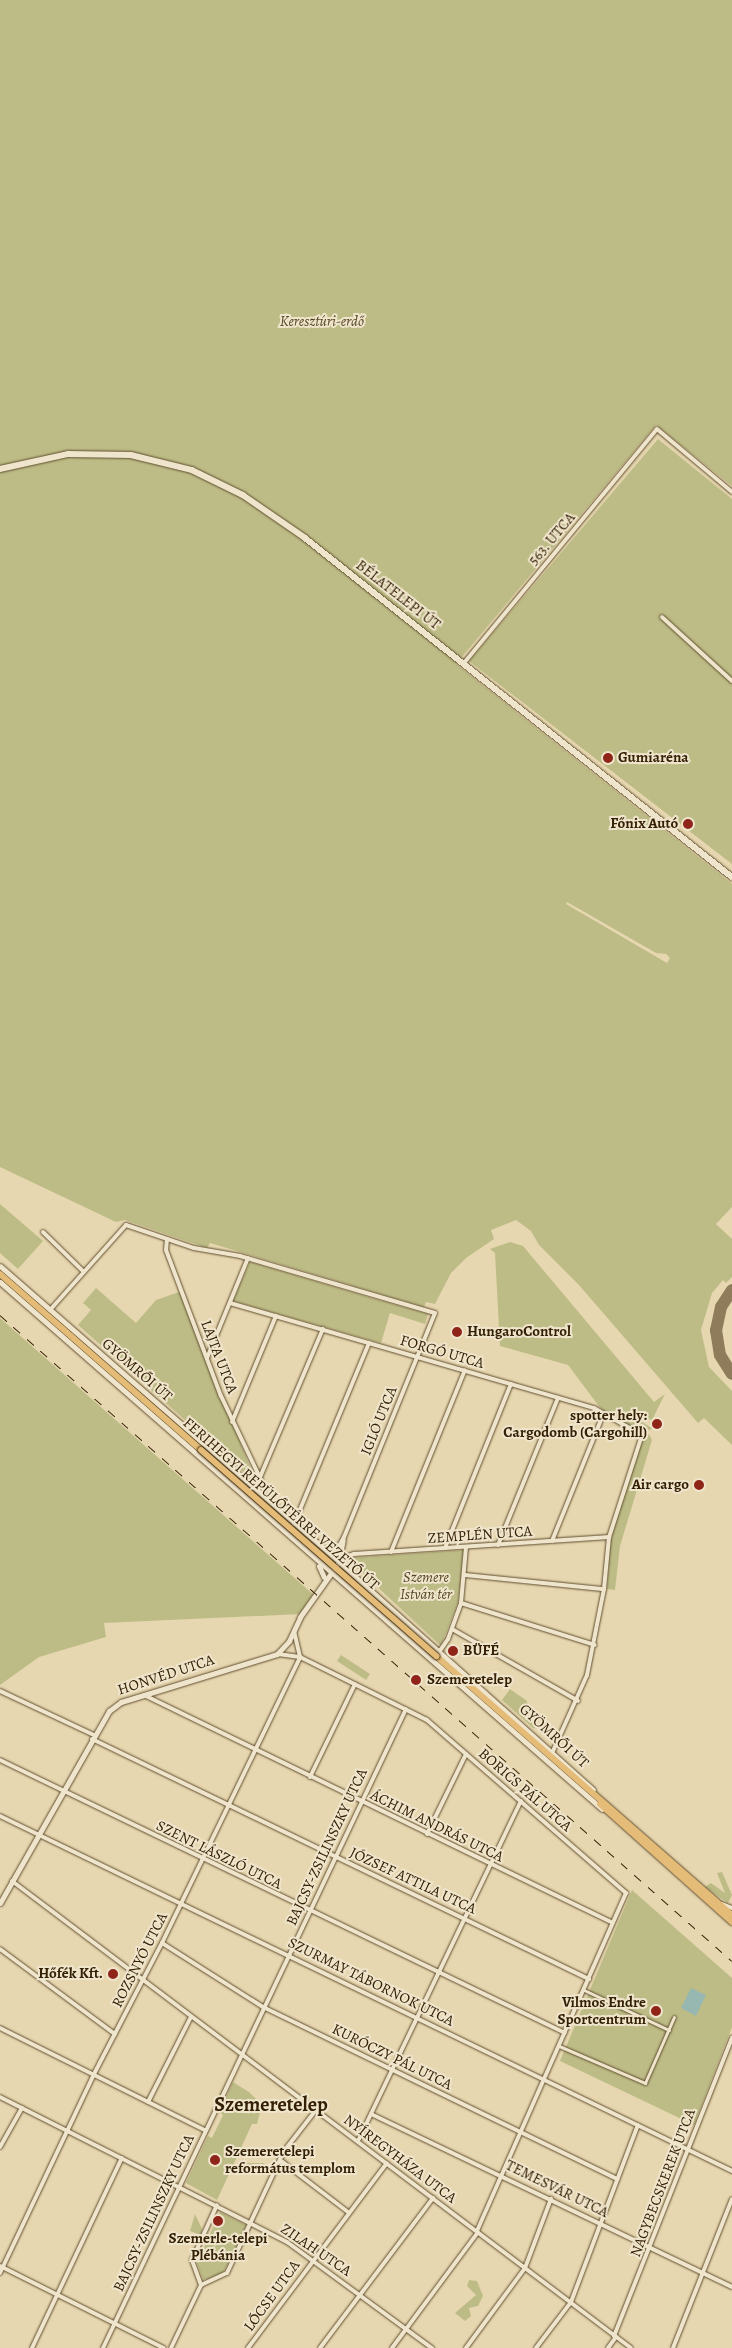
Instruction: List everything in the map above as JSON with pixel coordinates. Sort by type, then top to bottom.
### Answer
[{"type":"main road","name":"BÉLATELEPI ÚT","points":[[0,469],[49,456],[99,453],[147,458],[206,476],[266,508],[732,877]]},
{"type":"main road","name":"FERIHEGYI REPÜLŐTÉRRE VEZETŐ ÚT","points":[[0,1274],[437,1654],[732,1922]]},
{"type":"main road","name":"FERIHEGYI REPÜLŐTÉRRE VEZETŐ ÚT","points":[[613,1814],[732,1915]]},
{"type":"street","name":"563. UTCA","points":[[464,663],[658,430],[732,492]]},
{"type":"street","points":[[662,617],[732,681]]},
{"type":"street","points":[[50,1310],[126,1225],[167,1239],[248,1258],[207,1358]]},
{"type":"street","points":[[43,1232],[84,1272]]},
{"type":"street","name":"LAJTA UTCA","points":[[167,1239],[166,1250],[207,1358],[232,1422],[261,1480]]},
{"type":"street","name":"IGLÓ UTCA","points":[[248,1258],[435,1313],[344,1537],[332,1558]]},
{"type":"street","name":"GYÖMRŐI ÚT","points":[[0,1266],[332,1558],[340,1560],[437,1654],[553,1751],[613,1814]]},
{"type":"street","name":"GYÖMRŐI ÚT","points":[[0,1282],[326,1570],[613,1814]]},
{"type":"street","name":"FORGÓ UTCA","points":[[230,1303],[594,1408],[603,1415],[642,1435],[609,1537]]},
{"type":"street","points":[[232,1422],[276,1316]]},
{"type":"street","points":[[255,1489],[261,1480],[323,1329]]},
{"type":"street","points":[[294,1524],[369,1343]]},
{"type":"street","points":[[391,1552],[465,1370]]},
{"type":"street","points":[[445,1548],[511,1384]]},
{"type":"street","points":[[498,1545],[558,1398]]},
{"type":"street","points":[[552,1541],[603,1415]]},
{"type":"street","name":"IGLÓ UTCA","points":[[340,1560],[344,1537]]},
{"type":"street","points":[[553,1751],[578,1701],[595,1645],[604,1589],[609,1537]]},
{"type":"street","name":"ZEMPLÉN UTCA","points":[[340,1560],[354,1554],[609,1537]]},
{"type":"street","points":[[437,1654],[452,1629],[461,1603],[466,1547]]},
{"type":"street","name":"ZEMPLÉN UTCA","points":[[337,1549],[354,1554]]},
{"type":"street","points":[[324,1584],[326,1570],[332,1558]]},
{"type":"street","points":[[314,1559],[324,1577]]},
{"type":"street","points":[[276,1654],[294,1631],[340,1560]]},
{"type":"street","points":[[465,1575],[604,1589]]},
{"type":"street","points":[[324,1584],[338,1580]]},
{"type":"street","points":[[461,1603],[595,1645]]},
{"type":"street","points":[[452,1629],[578,1701]]},
{"type":"street","points":[[276,1654],[300,1657],[294,1631]]},
{"type":"street","name":"HONVÉD UTCA","points":[[0,1903],[93,1737],[115,1705],[276,1654]]},
{"type":"street","name":"BORICS PÁL UTCA","points":[[300,1657],[428,1720],[626,1893],[613,1923]]},
{"type":"street","name":"ROZSNYÓ UTCA","points":[[0,2273],[1,2267],[94,2074],[162,1943],[300,1657]]},
{"type":"street","points":[[310,1776],[355,1684]]},
{"type":"street","name":"JÓZSEF ATTILA UTCA","points":[[0,1691],[229,1806],[465,1918],[588,1979]]},
{"type":"street","name":"ÁCHIM ANDRÁS UTCA","points":[[144,1695],[613,1923]]},
{"type":"street","name":"BAJCSY-ZSILINSZKY UTCA","points":[[103,2348],[406,1709]]},
{"type":"street","points":[[427,1834],[466,1754]]},
{"type":"street","name":"SZENT LÁSZLÓ UTCA","points":[[0,1760],[202,1860],[565,2033]]},
{"type":"street","points":[[358,2141],[492,1865],[521,1801]]},
{"type":"street","name":"SZURMAY TÁBORNOK UTCA","points":[[0,1816],[544,2078],[732,2171]]},
{"type":"street","name":"NYÍREGYHÁZA UTCA","points":[[12,1881],[631,2348]]},
{"type":"street","points":[[717,1902],[732,1908]]},
{"type":"street","points":[[392,2348],[477,2232],[613,1923]]},
{"type":"street","name":"KURÓCZY PÁL UTCA","points":[[162,1943],[263,2008],[618,2179]]},
{"type":"street","points":[[0,1949],[115,2034]]},
{"type":"street","points":[[584,1990],[669,2030]]},
{"type":"street","points":[[148,2102],[192,2017]]},
{"type":"street","points":[[559,2046],[644,2083],[674,2017]]},
{"type":"street","points":[[0,2028],[205,2130]]},
{"type":"street","name":"NAGYBECSKEREK UTCA","points":[[608,2348],[615,2337],[732,2038]]},
{"type":"street","name":"ZILAH UTCA","points":[[0,2097],[252,2222],[313,2259],[432,2348]]},
{"type":"street","points":[[0,2147],[22,2108]]},
{"type":"street","points":[[171,2348],[201,2285],[227,2273],[280,2160],[316,2110]]},
{"type":"street","name":"TEMESVÁR UTCA","points":[[371,2114],[551,2198],[732,2287]]},
{"type":"street","points":[[536,2348],[571,2302],[638,2125]]},
{"type":"street","points":[[32,2348],[122,2158]]},
{"type":"street","points":[[280,2160],[348,2212]]},
{"type":"street","name":"LŐCSE UTCA","points":[[248,2348],[386,2163]]},
{"type":"street","points":[[320,2348],[433,2198]]},
{"type":"street","points":[[466,2348],[526,2268],[551,2198]]},
{"type":"street","points":[[673,2348],[732,2199]]},
{"type":"street","points":[[201,2285],[192,2260],[217,2205]]},
{"type":"street","points":[[1,2267],[164,2348]]},
{"type":"green space","name":"Keresztúri-erdő","points":[[0,0],[732,0],[732,486],[656,425],[456,664],[732,884],[732,1207],[716,1224],[732,1239],[732,1277],[726,1283],[723,1280],[712,1293],[701,1330],[709,1367],[732,1391],[732,1445],[704,1418],[698,1423],[579,1285],[539,1245],[531,1231],[516,1220],[491,1230],[494,1239],[466,1258],[451,1273],[435,1304],[426,1302],[424,1307],[210,1243],[207,1248],[125,1220],[116,1222],[0,1167]],"holes":[[[567,902],[656,953],[666,954],[670,958],[667,963],[566,904]]]},
{"type":"green space","points":[[658,439],[732,499],[732,864],[469,661]]},
{"type":"green space","points":[[0,1204],[43,1241],[18,1269],[0,1253]]},
{"type":"green space","points":[[510,1242],[523,1246],[654,1402],[665,1394],[652,1420],[633,1416],[653,1429],[641,1431],[604,1413],[568,1365],[500,1346],[495,1253],[490,1249]]},
{"type":"green space","points":[[250,1262],[428,1314],[425,1324],[390,1313],[381,1343],[233,1301]]},
{"type":"green space","points":[[96,1288],[136,1323],[156,1300],[179,1292],[257,1484],[78,1325],[91,1310],[83,1303]]},
{"type":"green space","points":[[0,1318],[315,1596],[302,1614],[104,1623],[106,1637],[39,1657],[0,1685]]},
{"type":"green space","points":[[649,1434],[652,1440],[620,1546],[615,1590],[607,1589],[611,1537],[644,1436]]},
{"type":"green space","name":"Szemere István tér","points":[[464,1550],[458,1602],[441,1646],[346,1558]]},
{"type":"green space","points":[[341,1655],[370,1674],[366,1680],[337,1661]]},
{"type":"green space","points":[[510,1689],[527,1701],[529,1719],[536,1725],[534,1729],[502,1700]]},
{"type":"green space","points":[[722,1872],[732,1895],[728,1903],[705,1887],[711,1883],[725,1893],[717,1873]]},
{"type":"green space","name":"Vilmos Endre Sportcentrum","points":[[632,1890],[732,1978],[732,2027],[694,2125],[560,2061]]},
{"type":"green space","points":[[233,2082],[249,2092],[262,2105],[257,2124],[252,2124],[217,2200],[186,2183],[208,2136],[212,2138],[223,2115],[219,2112]]},
{"type":"green space","points":[[239,2163],[263,2163],[269,2166],[265,2175]]},
{"type":"green space","points":[[220,2212],[246,2225],[241,2236],[243,2239],[222,2274],[203,2280],[197,2263]]},
{"type":"green space","points":[[195,2214],[202,2229],[201,2235],[190,2231]]},
{"type":"green space","points":[[469,2280],[477,2281],[483,2296],[478,2306],[469,2308],[471,2316],[465,2321],[455,2313],[476,2295],[467,2286]]},
{"type":"water","points":[[691,1988],[706,1995],[696,2016],[681,2008]]},
{"type":"taxiway","points":[[732,1290],[721,1307],[716,1330],[720,1355],[732,1374]]},
{"type":"railway","points":[[0,1315],[732,1961]]},
{"type":"place","name":"Gumiaréna","points":[[608,758]]},
{"type":"place","name":"Főnix Autó","points":[[688,824]]},
{"type":"place","name":"HungaroControl","points":[[457,1332]]},
{"type":"place","name":"spotter hely: Cargodomb (Cargohill)","points":[[657,1424]]},
{"type":"place","name":"Air cargo","points":[[699,1485]]},
{"type":"place","name":"BÜFÉ","points":[[453,1651]]},
{"type":"place","name":"Szemeretelep","points":[[416,1680]]},
{"type":"place","name":"Hőfék Kft.","points":[[113,1974]]},
{"type":"place","name":"Vilmos Endre Sportcentrum","points":[[656,2011]]},
{"type":"place","name":"Szemeretelepi református templom","points":[[215,2160]]},
{"type":"place","name":"Szemerle-telepi Plébánia","points":[[218,2221]]},
{"type":"district","name":"Szemeretelep","points":[[271,2104]]}]
